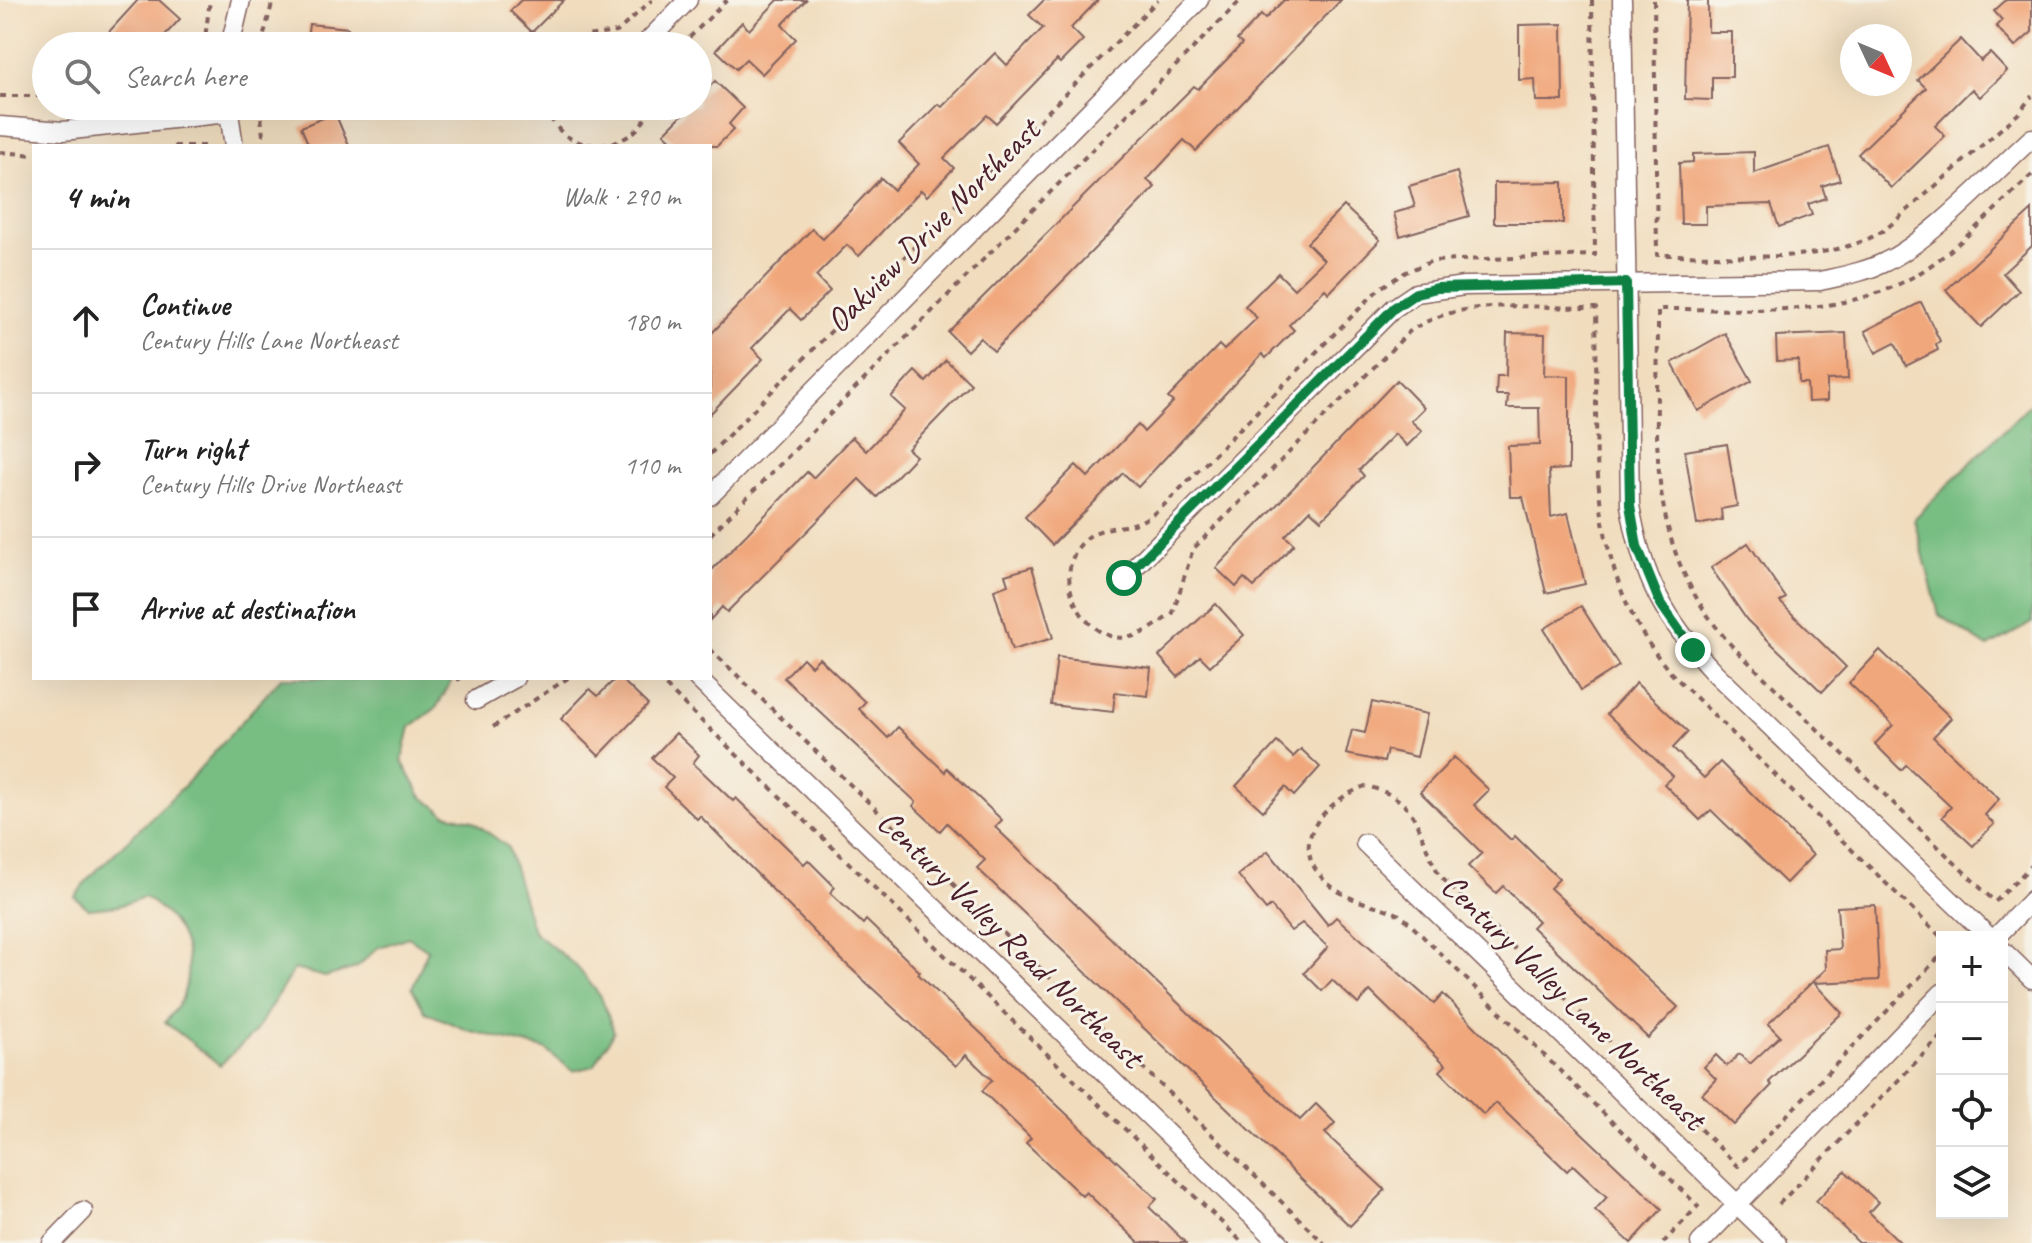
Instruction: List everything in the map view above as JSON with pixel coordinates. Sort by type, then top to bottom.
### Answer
[{"type":"street","points":[[233,32],[241,0]]},
{"type":"street","points":[[657,32],[688,0]]},
{"type":"street","name":"Oakview Drive Northeast","points":[[712,494],[1199,0]]},
{"type":"street","points":[[1622,0],[1630,505],[1640,556],[1660,603],[1677,631],[1715,673],[1983,931]]},
{"type":"street","points":[[0,126],[63,131],[146,120]]},
{"type":"street","points":[[230,120],[234,144]]},
{"type":"street","points":[[1124,578],[1394,308],[1416,293],[1464,286],[1820,281],[1866,270],[1914,245],[2032,138]]},
{"type":"street","points":[[476,700],[511,680]]},
{"type":"street","name":"Century Valley Road Northeast","points":[[699,680],[1280,1243]]},
{"type":"street","name":"Century Valley Lane Northeast","points":[[1365,843],[1777,1243]]},
{"type":"street","points":[[2002,931],[2032,900]]},
{"type":"street","points":[[2008,956],[2032,979]]},
{"type":"street","points":[[1700,1243],[1936,999]]},
{"type":"street","points":[[52,1243],[83,1211]]},
{"type":"path","points":[[206,32],[210,0]]},
{"type":"path","points":[[265,32],[273,0]]},
{"type":"path","points":[[617,32],[652,0]]},
{"type":"path","points":[[695,32],[727,0]]},
{"type":"path","points":[[712,452],[1158,0]]},
{"type":"path","points":[[712,533],[1241,0]]},
{"type":"path","points":[[1592,0],[1595,255]]},
{"type":"path","points":[[1654,0],[1657,255],[1831,253],[1864,244],[1886,229],[2006,124],[2032,96]]},
{"type":"path","points":[[0,96],[32,96]]},
{"type":"path","points":[[261,120],[264,144]]},
{"type":"path","points":[[555,120],[562,131],[582,144]]},
{"type":"path","points":[[615,144],[634,135],[642,120]]},
{"type":"path","points":[[0,152],[32,155]]},
{"type":"path","points":[[1658,309],[1660,488],[1665,528],[1684,580],[1698,605],[1732,646],[1995,902],[2032,865]]},
{"type":"path","points":[[712,651],[1324,1243]]},
{"type":"path","points":[[493,727],[565,680]]},
{"type":"path","points":[[659,680],[1243,1243]]},
{"type":"path","points":[[1738,1166],[1936,960]]},
{"type":"path","points":[[1779,1204],[1936,1041]]},
{"type":"path","points":[[1663,1243],[1698,1206]]},
{"type":"green space","points":[[2032,402],[2032,623],[1988,647],[1939,615],[1914,519]]},
{"type":"green space","points":[[279,680],[450,680],[436,708],[410,727],[402,761],[421,796],[446,814],[471,820],[508,847],[533,931],[577,967],[601,997],[614,1032],[594,1066],[573,1071],[545,1049],[467,1030],[425,1012],[412,988],[428,950],[408,937],[377,948],[356,968],[325,977],[294,969],[255,1032],[220,1065],[165,1022],[183,996],[188,965],[182,939],[168,916],[144,897],[118,906],[89,909],[75,897],[88,879],[186,784]]},
{"type":"building","points":[[138,0],[159,0],[180,19],[168,32],[109,32]]},
{"type":"building","points":[[521,0],[564,0],[532,32],[510,11]]},
{"type":"building","points":[[778,0],[806,0],[782,25],[796,39],[762,74],[746,59],[736,69],[716,50],[742,22],[749,30]]},
{"type":"building","points":[[1044,0],[1098,0],[1071,28],[1083,40],[1060,63],[1057,60],[996,123],[987,115],[944,158],[954,168],[927,196],[921,190],[859,256],[847,245],[816,276],[830,291],[801,320],[790,309],[752,348],[763,359],[712,412],[712,333],[812,229],[823,239],[881,178],[894,190],[919,164],[899,143],[938,104],[942,107],[995,53],[1007,65],[1043,28],[1029,15]]},
{"type":"building","points":[[1284,0],[1341,0],[1196,151],[1184,140],[1147,180],[1155,187],[994,351],[980,338],[967,351],[948,332],[1194,86],[1198,89],[1242,44],[1237,40],[1261,15],[1265,19]]},
{"type":"building","points":[[1687,0],[1708,0],[1708,32],[1732,32],[1732,77],[1712,77],[1712,100],[1685,99]]},
{"type":"building","points":[[2006,0],[2032,0],[2032,32],[2015,47],[1996,26],[2002,20],[1994,11]]},
{"type":"building","points":[[309,24],[348,28],[348,32],[308,32]]},
{"type":"building","points":[[1562,24],[1563,101],[1536,101],[1535,79],[1519,80],[1519,25]]},
{"type":"building","points":[[1961,39],[1981,61],[1990,53],[2007,71],[1980,97],[1972,89],[1935,126],[1945,136],[1891,188],[1858,154],[1926,88],[1918,80]]},
{"type":"building","points":[[715,81],[743,108],[729,124],[734,129],[717,146],[676,144],[664,133],[677,120],[712,120],[712,84]]},
{"type":"building","points":[[318,120],[338,120],[348,144],[308,144],[301,127]]},
{"type":"building","points":[[1829,147],[1840,180],[1822,186],[1826,198],[1808,204],[1812,215],[1779,227],[1771,204],[1706,206],[1706,224],[1681,224],[1679,163],[1693,162],[1693,154],[1754,152],[1754,173]]},
{"type":"building","points":[[1457,172],[1469,216],[1400,236],[1394,213],[1415,207],[1409,186]]},
{"type":"building","points":[[1563,182],[1563,223],[1494,223],[1494,183]]},
{"type":"building","points":[[1344,206],[1380,240],[1329,293],[1325,289],[1289,325],[1294,330],[1266,358],[1262,354],[1138,487],[1123,473],[1052,545],[1025,517],[1076,465],[1088,477],[1138,425],[1144,432],[1173,402],[1168,398],[1219,345],[1224,350],[1257,318],[1245,306],[1278,273],[1294,289],[1324,260],[1307,243]]},
{"type":"building","points":[[2032,210],[2032,246],[2003,273],[2019,291],[1981,327],[1946,290]]},
{"type":"building","points":[[1921,302],[1940,341],[1936,344],[1938,350],[1906,366],[1895,343],[1876,353],[1865,331]]},
{"type":"building","points":[[1507,333],[1545,334],[1544,375],[1569,376],[1569,469],[1549,470],[1551,517],[1568,513],[1585,584],[1546,593],[1523,497],[1510,497],[1508,446],[1540,445],[1539,408],[1507,408],[1508,395],[1496,395],[1497,376],[1506,376]]},
{"type":"building","points":[[1725,333],[1752,381],[1698,411],[1672,363]]},
{"type":"building","points":[[1846,333],[1848,379],[1827,380],[1827,401],[1808,402],[1807,383],[1799,383],[1798,360],[1777,361],[1776,336]]},
{"type":"building","points":[[946,360],[971,384],[908,449],[916,456],[877,497],[859,479],[727,612],[722,607],[712,618],[712,570],[807,472],[813,478],[852,437],[866,451],[905,410],[891,397],[915,371],[926,382]]},
{"type":"building","points":[[1397,380],[1424,408],[1411,421],[1422,431],[1407,446],[1395,434],[1359,470],[1364,476],[1321,520],[1310,510],[1285,536],[1294,544],[1254,587],[1244,578],[1236,587],[1216,568]]},
{"type":"building","points":[[1727,444],[1737,506],[1721,509],[1722,520],[1697,525],[1685,451]]},
{"type":"building","points":[[1748,543],[1786,598],[1780,602],[1846,667],[1822,692],[1747,620],[1711,568]]},
{"type":"building","points":[[1032,567],[1053,638],[1012,650],[994,590],[1008,585],[1005,575]]},
{"type":"building","points":[[1216,604],[1244,635],[1210,666],[1200,656],[1178,677],[1159,656]]},
{"type":"building","points":[[1581,606],[1619,666],[1581,690],[1544,629]]},
{"type":"building","points":[[1880,650],[1951,718],[1933,737],[1999,799],[1985,815],[1994,824],[1973,846],[1942,817],[1951,807],[1906,765],[1901,770],[1875,744],[1893,725],[1849,683]]},
{"type":"building","points":[[1057,657],[1151,668],[1148,696],[1115,692],[1113,712],[1051,705]]},
{"type":"building","points":[[803,658],[811,666],[819,658],[865,702],[859,709],[888,738],[898,727],[945,772],[947,768],[1002,820],[995,827],[1300,1120],[1316,1104],[1335,1123],[1325,1133],[1385,1190],[1350,1226],[977,868],[985,860],[947,823],[940,831],[913,806],[916,802],[784,678]]},
{"type":"building","points":[[614,680],[622,680],[648,705],[599,756],[561,719],[590,689],[598,696]]},
{"type":"building","points":[[1636,683],[1688,732],[1673,748],[1704,778],[1720,762],[1813,855],[1786,883],[1711,810],[1700,820],[1664,784],[1673,776],[1607,714]]},
{"type":"building","points":[[1372,702],[1427,714],[1417,757],[1387,750],[1384,762],[1346,754],[1352,730],[1365,733]]},
{"type":"building","points":[[676,733],[699,755],[693,763],[733,801],[736,798],[804,864],[808,860],[835,887],[830,893],[863,924],[866,920],[920,972],[918,974],[1157,1199],[1149,1207],[1186,1243],[1139,1243],[1086,1192],[1082,1196],[1026,1143],[1031,1138],[982,1091],[992,1080],[966,1055],[956,1066],[843,961],[700,816],[697,819],[664,787],[673,778],[652,758]]},
{"type":"building","points":[[1277,742],[1293,757],[1301,749],[1320,767],[1294,796],[1285,787],[1263,811],[1236,786]]},
{"type":"building","points":[[1454,757],[1489,790],[1474,805],[1511,840],[1515,836],[1559,879],[1550,888],[1678,1007],[1648,1038],[1532,927],[1538,921],[1503,886],[1496,893],[1468,866],[1482,853],[1420,792]]},
{"type":"building","points":[[1268,851],[1328,925],[1336,917],[1434,1004],[1443,994],[1542,1095],[1662,1209],[1631,1243],[1595,1210],[1607,1197],[1573,1165],[1567,1171],[1496,1103],[1484,1115],[1440,1071],[1446,1065],[1370,991],[1358,1004],[1332,980],[1322,991],[1304,973],[1328,947],[1302,923],[1291,931],[1271,906],[1266,910],[1238,875]]},
{"type":"building","points":[[1875,905],[1879,980],[1814,983],[1842,1013],[1769,1082],[1772,1085],[1734,1125],[1702,1094],[1716,1079],[1704,1067],[1716,1055],[1727,1066],[1739,1054],[1750,1064],[1780,1036],[1768,1024],[1826,969],[1825,950],[1840,949],[1837,907]]},
{"type":"building","points":[[1845,1171],[1878,1202],[1869,1212],[1901,1243],[1859,1243],[1816,1201]]},
{"type":"route","points":[[1124,578],[1394,308],[1416,293],[1464,286],[1626,283],[1630,505],[1637,546],[1660,603],[1693,650]]}]
